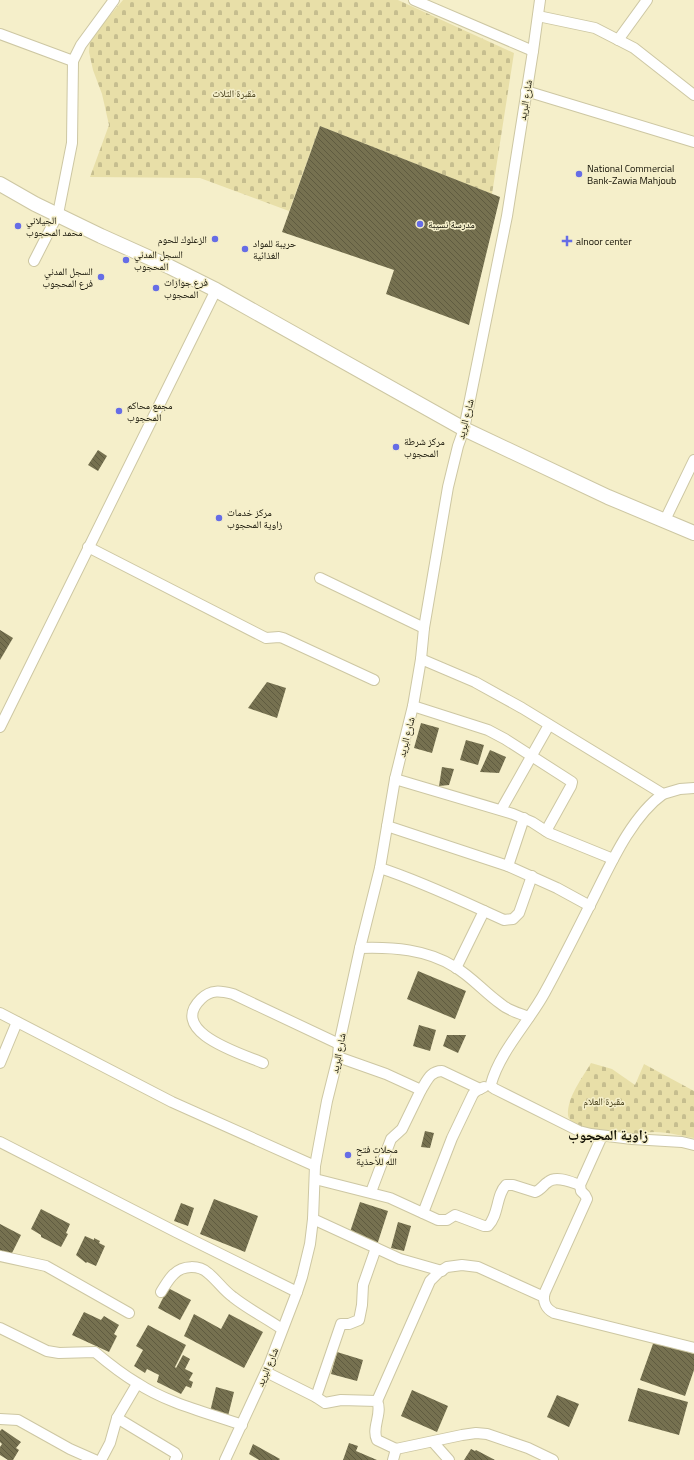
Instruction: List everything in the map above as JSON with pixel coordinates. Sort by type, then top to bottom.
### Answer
[{"type":"street","points":[[34,261],[58,214],[72,143],[73,61],[80,45],[114,0]]},
{"type":"street","points":[[414,0],[533,51]]},
{"type":"street","name":"شارع البريد","points":[[226,1460],[266,1372],[297,1292],[310,1244],[313,1219],[315,1166],[327,1101],[338,1057],[339,1044],[360,948],[380,868],[396,779],[422,659],[424,628],[448,487],[458,446],[464,429],[508,216],[540,0]]},
{"type":"street","points":[[618,40],[647,0]]},
{"type":"street","points":[[538,16],[595,28],[634,48],[694,95]]},
{"type":"street","points":[[0,34],[73,61]]},
{"type":"street","points":[[526,91],[694,142]]},
{"type":"street","points":[[0,184],[35,204],[216,290],[464,429],[601,494],[694,533]]},
{"type":"street","points":[[0,727],[216,290]]},
{"type":"street","points":[[665,520],[694,460]]},
{"type":"street","points":[[88,548],[266,638],[283,638],[374,680]]},
{"type":"street","points":[[320,578],[424,628]]},
{"type":"street","points":[[422,659],[474,682],[522,708],[663,794]]},
{"type":"street","points":[[413,706],[488,730],[569,779],[572,784],[546,831]]},
{"type":"street","points":[[501,810],[549,725]]},
{"type":"street","points":[[396,779],[524,818],[546,831],[613,860]]},
{"type":"street","points":[[423,1213],[452,1138],[473,1094],[491,1084],[502,1060],[545,992],[613,860],[643,812],[663,794],[680,789],[694,788]]},
{"type":"street","points":[[508,866],[524,818]]},
{"type":"street","points":[[387,826],[508,866],[557,888],[590,906]]},
{"type":"street","points":[[380,868],[509,921],[516,917],[519,913],[532,876]]},
{"type":"street","points":[[456,968],[484,911]]},
{"type":"street","points":[[360,948],[384,947],[423,952],[456,968],[501,1005],[529,1017]]},
{"type":"street","points":[[263,1063],[215,1043],[197,1029],[193,1020],[192,1012],[201,999],[212,992],[233,994],[339,1044]]},
{"type":"street","points":[[0,1013],[172,1102],[315,1166]]},
{"type":"street","points":[[0,1063],[17,1022]]},
{"type":"street","points":[[338,1057],[386,1074],[421,1090]]},
{"type":"street","points":[[371,1192],[392,1139],[402,1129],[421,1090],[432,1073],[442,1071],[480,1089]]},
{"type":"street","points":[[491,1084],[495,1090],[579,1131],[602,1136],[682,1142],[694,1145]]},
{"type":"street","points":[[602,1136],[580,1185],[581,1191],[587,1199],[544,1297],[546,1306],[554,1313],[694,1348]]},
{"type":"street","points":[[0,1142],[297,1292]]},
{"type":"street","points":[[315,1179],[390,1198],[443,1221],[455,1215],[484,1226],[488,1226],[492,1220],[506,1185],[513,1185],[535,1192],[540,1190],[547,1182],[558,1179],[580,1185]]},
{"type":"street","points":[[313,1219],[400,1259],[442,1270]]},
{"type":"street","points":[[316,1397],[341,1324],[349,1324],[359,1320],[362,1305],[363,1285],[376,1248]]},
{"type":"street","points":[[0,1256],[46,1266],[128,1312]]},
{"type":"street","points":[[544,1297],[478,1267],[462,1265],[447,1267],[432,1278],[377,1401],[379,1411],[376,1438],[377,1440],[396,1449],[462,1435],[476,1433],[487,1434],[528,1448],[553,1460]]},
{"type":"street","points":[[161,1292],[174,1274],[181,1270],[189,1267],[202,1269],[234,1298],[282,1329]]},
{"type":"street","points":[[0,1328],[47,1351],[59,1353],[95,1352],[111,1366],[137,1384],[170,1400],[242,1425]]},
{"type":"street","points":[[266,1372],[325,1403],[342,1400],[377,1401]]},
{"type":"street","points":[[101,1460],[110,1443],[117,1418],[137,1384]]},
{"type":"street","points":[[117,1418],[175,1453],[177,1456],[175,1460]]},
{"type":"street","points":[[0,1419],[18,1420],[70,1449],[95,1460]]},
{"type":"street","points":[[433,1442],[449,1460]]},
{"type":"street","points":[[393,1460],[396,1449]]},
{"type":"green space","name":"مقبرة التلات","points":[[123,0],[398,0],[514,53],[492,194],[320,126],[289,211],[200,178],[90,177],[109,125],[102,94],[93,70],[89,52],[90,39]]},
{"type":"green space","name":"مقبرة العلام","points":[[591,1063],[612,1069],[635,1085],[644,1064],[694,1091],[694,1138],[670,1133],[655,1132],[609,1135],[585,1129],[573,1123],[568,1115],[570,1101]]},
{"type":"building","name":"مدرسة نسيبة","points":[[320,126],[500,197],[469,325],[386,294],[394,270],[282,232]]},
{"type":"building","points":[[98,450],[107,456],[98,471],[88,465]]},
{"type":"building","points":[[0,630],[13,638],[0,660]]},
{"type":"building","points":[[267,682],[286,688],[277,718],[248,708]]},
{"type":"building","points":[[421,723],[439,728],[432,753],[414,748]]},
{"type":"building","points":[[466,740],[484,745],[478,765],[460,760]]},
{"type":"building","points":[[490,750],[506,757],[499,773],[480,772]]},
{"type":"building","points":[[442,767],[454,769],[449,785],[439,786]]},
{"type":"building","points":[[418,971],[466,991],[455,1019],[407,999]]},
{"type":"building","points":[[419,1025],[436,1030],[430,1051],[413,1046]]},
{"type":"building","points":[[447,1035],[466,1035],[458,1053],[443,1046]]},
{"type":"building","points":[[425,1131],[434,1133],[430,1148],[421,1147]]},
{"type":"building","points":[[214,1199],[258,1216],[245,1252],[200,1234]]},
{"type":"building","points":[[360,1202],[388,1211],[377,1245],[349,1235]]},
{"type":"building","points":[[181,1203],[194,1208],[188,1226],[174,1221]]},
{"type":"building","points":[[41,1209],[70,1224],[66,1233],[68,1234],[61,1247],[41,1237],[41,1235],[31,1229]]},
{"type":"building","points":[[398,1222],[411,1226],[404,1251],[391,1248]]},
{"type":"building","points":[[0,1224],[21,1235],[10,1257],[0,1252]]},
{"type":"building","points":[[85,1236],[100,1241],[99,1243],[105,1246],[96,1266],[87,1262],[86,1263],[76,1255]]},
{"type":"building","points":[[168,1288],[191,1300],[180,1320],[158,1308]]},
{"type":"building","points":[[84,1312],[101,1320],[104,1316],[119,1325],[114,1334],[117,1336],[109,1352],[72,1335]]},
{"type":"building","points":[[194,1314],[221,1329],[229,1314],[263,1332],[244,1368],[184,1336]]},
{"type":"building","points":[[148,1325],[186,1345],[175,1367],[176,1368],[183,1355],[190,1359],[185,1369],[193,1373],[189,1380],[193,1382],[191,1388],[186,1386],[181,1394],[157,1382],[159,1375],[147,1369],[145,1373],[134,1366],[143,1350],[136,1346]]},
{"type":"building","points":[[654,1341],[694,1354],[694,1370],[685,1396],[640,1380]]},
{"type":"building","points":[[337,1352],[363,1360],[357,1381],[331,1374]]},
{"type":"building","points":[[216,1387],[234,1392],[228,1416],[210,1412]]},
{"type":"building","points":[[638,1388],[688,1402],[679,1435],[628,1421]]},
{"type":"building","points":[[412,1390],[448,1406],[437,1432],[401,1416]]},
{"type":"building","points":[[557,1395],[579,1404],[569,1427],[547,1417]]},
{"type":"building","points":[[2,1429],[21,1442],[16,1448],[19,1450],[13,1460],[8,1460],[0,1455],[0,1447],[2,1444],[0,1442],[0,1431]]},
{"type":"building","points":[[349,1443],[358,1446],[356,1451],[377,1460],[343,1460]]},
{"type":"building","points":[[253,1444],[280,1459],[259,1460],[249,1454]]},
{"type":"building","points":[[471,1449],[476,1450],[495,1460],[464,1460]]},
{"type":"place","name":"National Commercial Bank-Zawia Mahjoub","points":[[579,174]]},
{"type":"place","name":"مدرسة نسيبة","points":[[420,224]]},
{"type":"place","name":"الجيلاني محمد المحجوب","points":[[18,226]]},
{"type":"place","name":"الزعلوك للحوم","points":[[215,239]]},
{"type":"place","name":"alnoor center","points":[[567,241]]},
{"type":"place","name":"حريبة للمواد الغذائية","points":[[245,249]]},
{"type":"place","name":"السجل المدني المحجوب","points":[[126,260]]},
{"type":"place","name":"السجل المدني فرع المحجوب","points":[[101,277]]},
{"type":"place","name":"فرع جوازات المحجوب","points":[[156,288]]},
{"type":"place","name":"مجمع محاكم المحجوب","points":[[119,411]]},
{"type":"place","name":"مركز شرطة المحجوب","points":[[396,447]]},
{"type":"place","name":"مركز خدمات زاوية المحجوب","points":[[219,518]]},
{"type":"place","name":"محلات فتح الله للأحذية","points":[[348,1155]]},
{"type":"district","name":"زاوية المحجوب","points":[[608,1135]]}]
